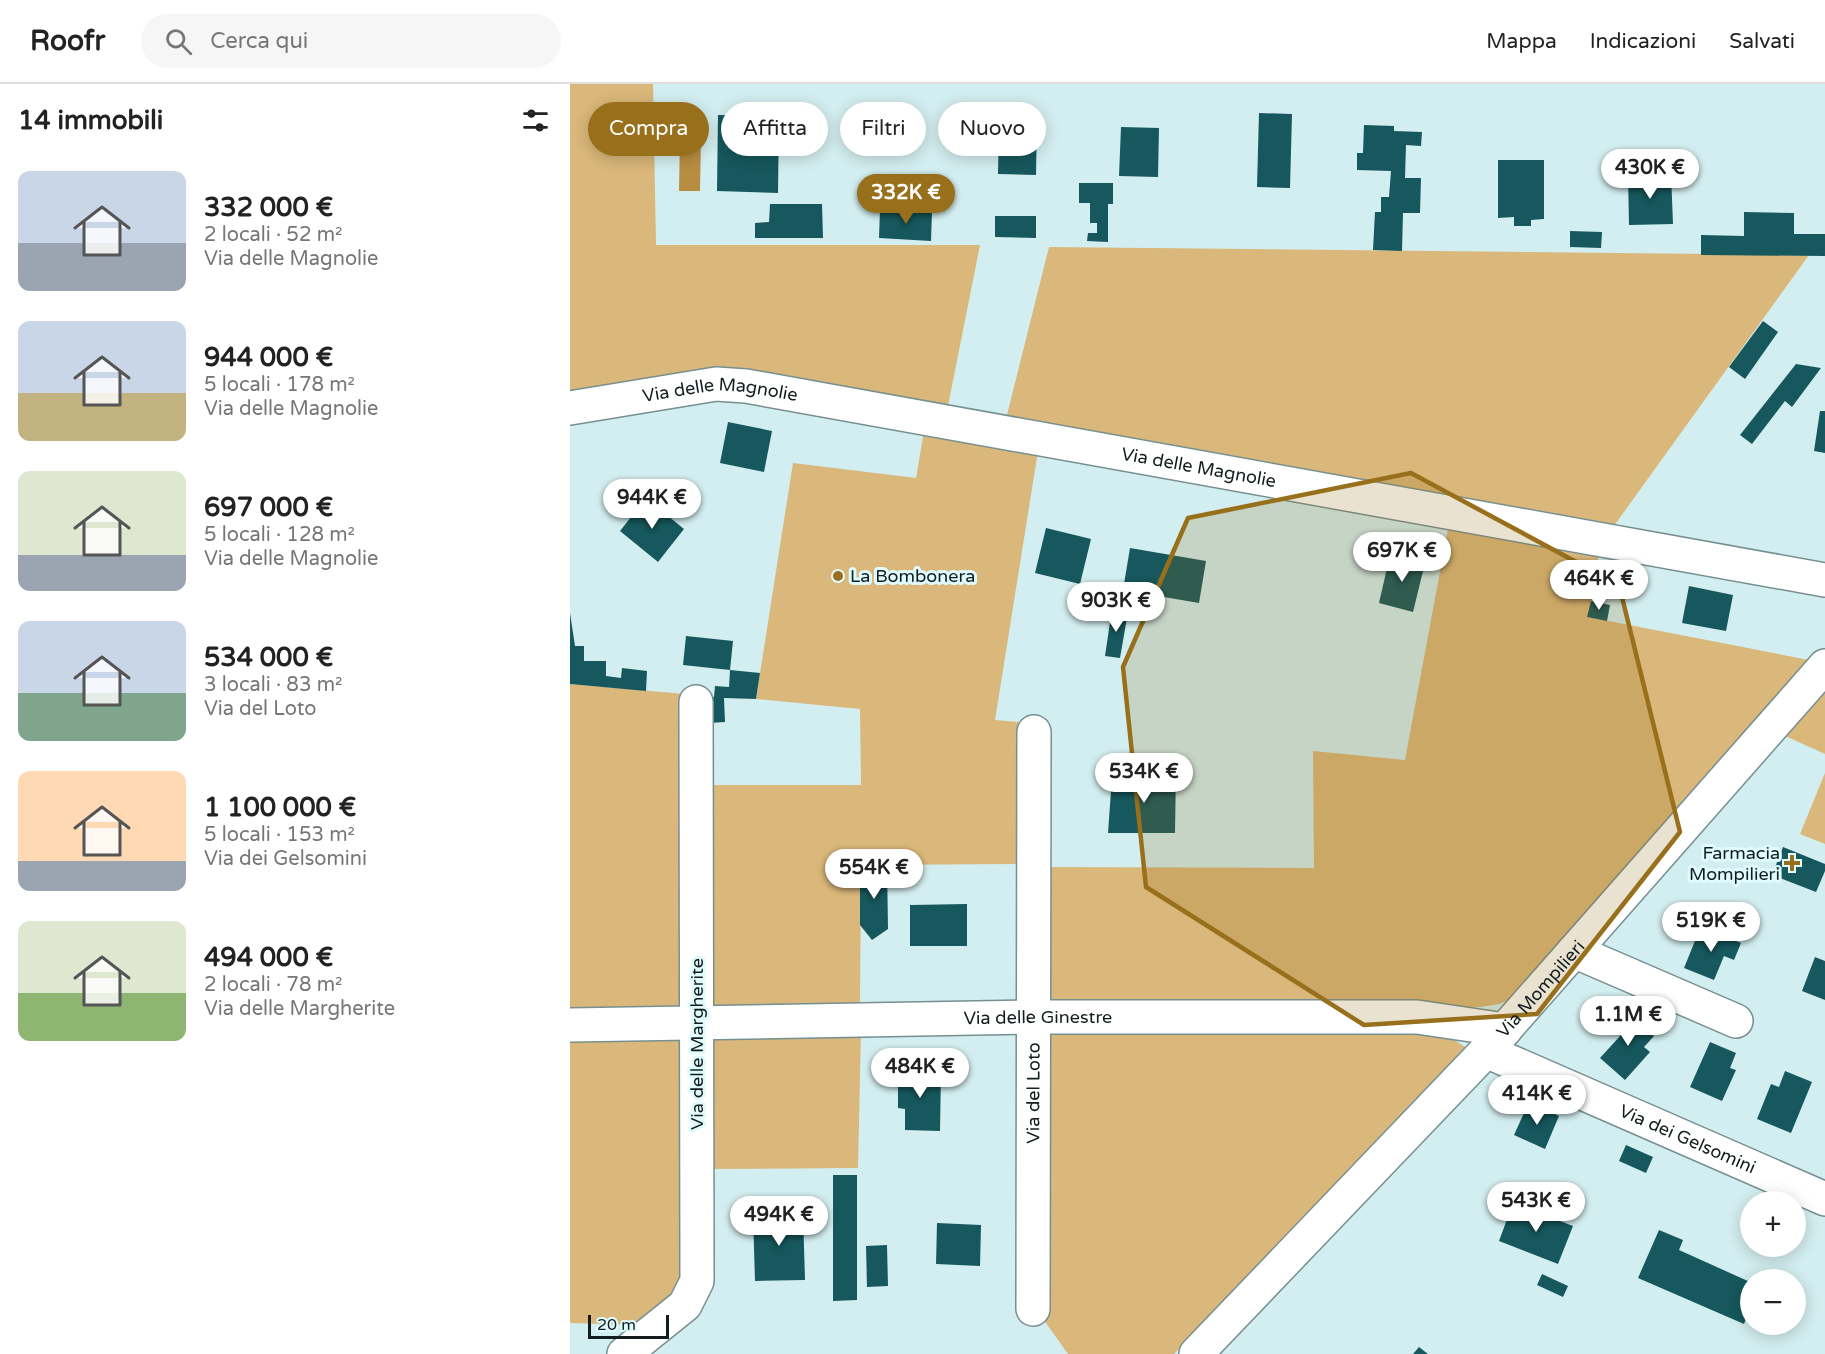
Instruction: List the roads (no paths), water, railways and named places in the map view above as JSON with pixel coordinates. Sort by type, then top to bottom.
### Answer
[{"type":"street","name":"Via delle Magnolie","points":[[570,408],[716,384],[746,386],[1825,580]]},
{"type":"street","name":"Via Mompilieri","points":[[1196,1354],[1496,1040],[1825,666]]},
{"type":"street","name":"Via delle Margherite","points":[[624,1354],[686,1305],[697,1281],[696,702]]},
{"type":"street","name":"Via del Loto","points":[[1033,1309],[1034,732]]},
{"type":"street","points":[[1574,951],[1736,1022]]},
{"type":"street","name":"Via delle Ginestre","points":[[570,1025],[697,1025],[1034,1017],[1417,1017],[1496,1040]]},
{"type":"street","name":"Via dei Gelsomini","points":[[1496,1040],[1825,1199]]},
{"type":"place","name":"La Bombonera","points":[[838,576]]},
{"type":"place","name":"Farmacia Mompilieri","points":[[1792,863]]}]
